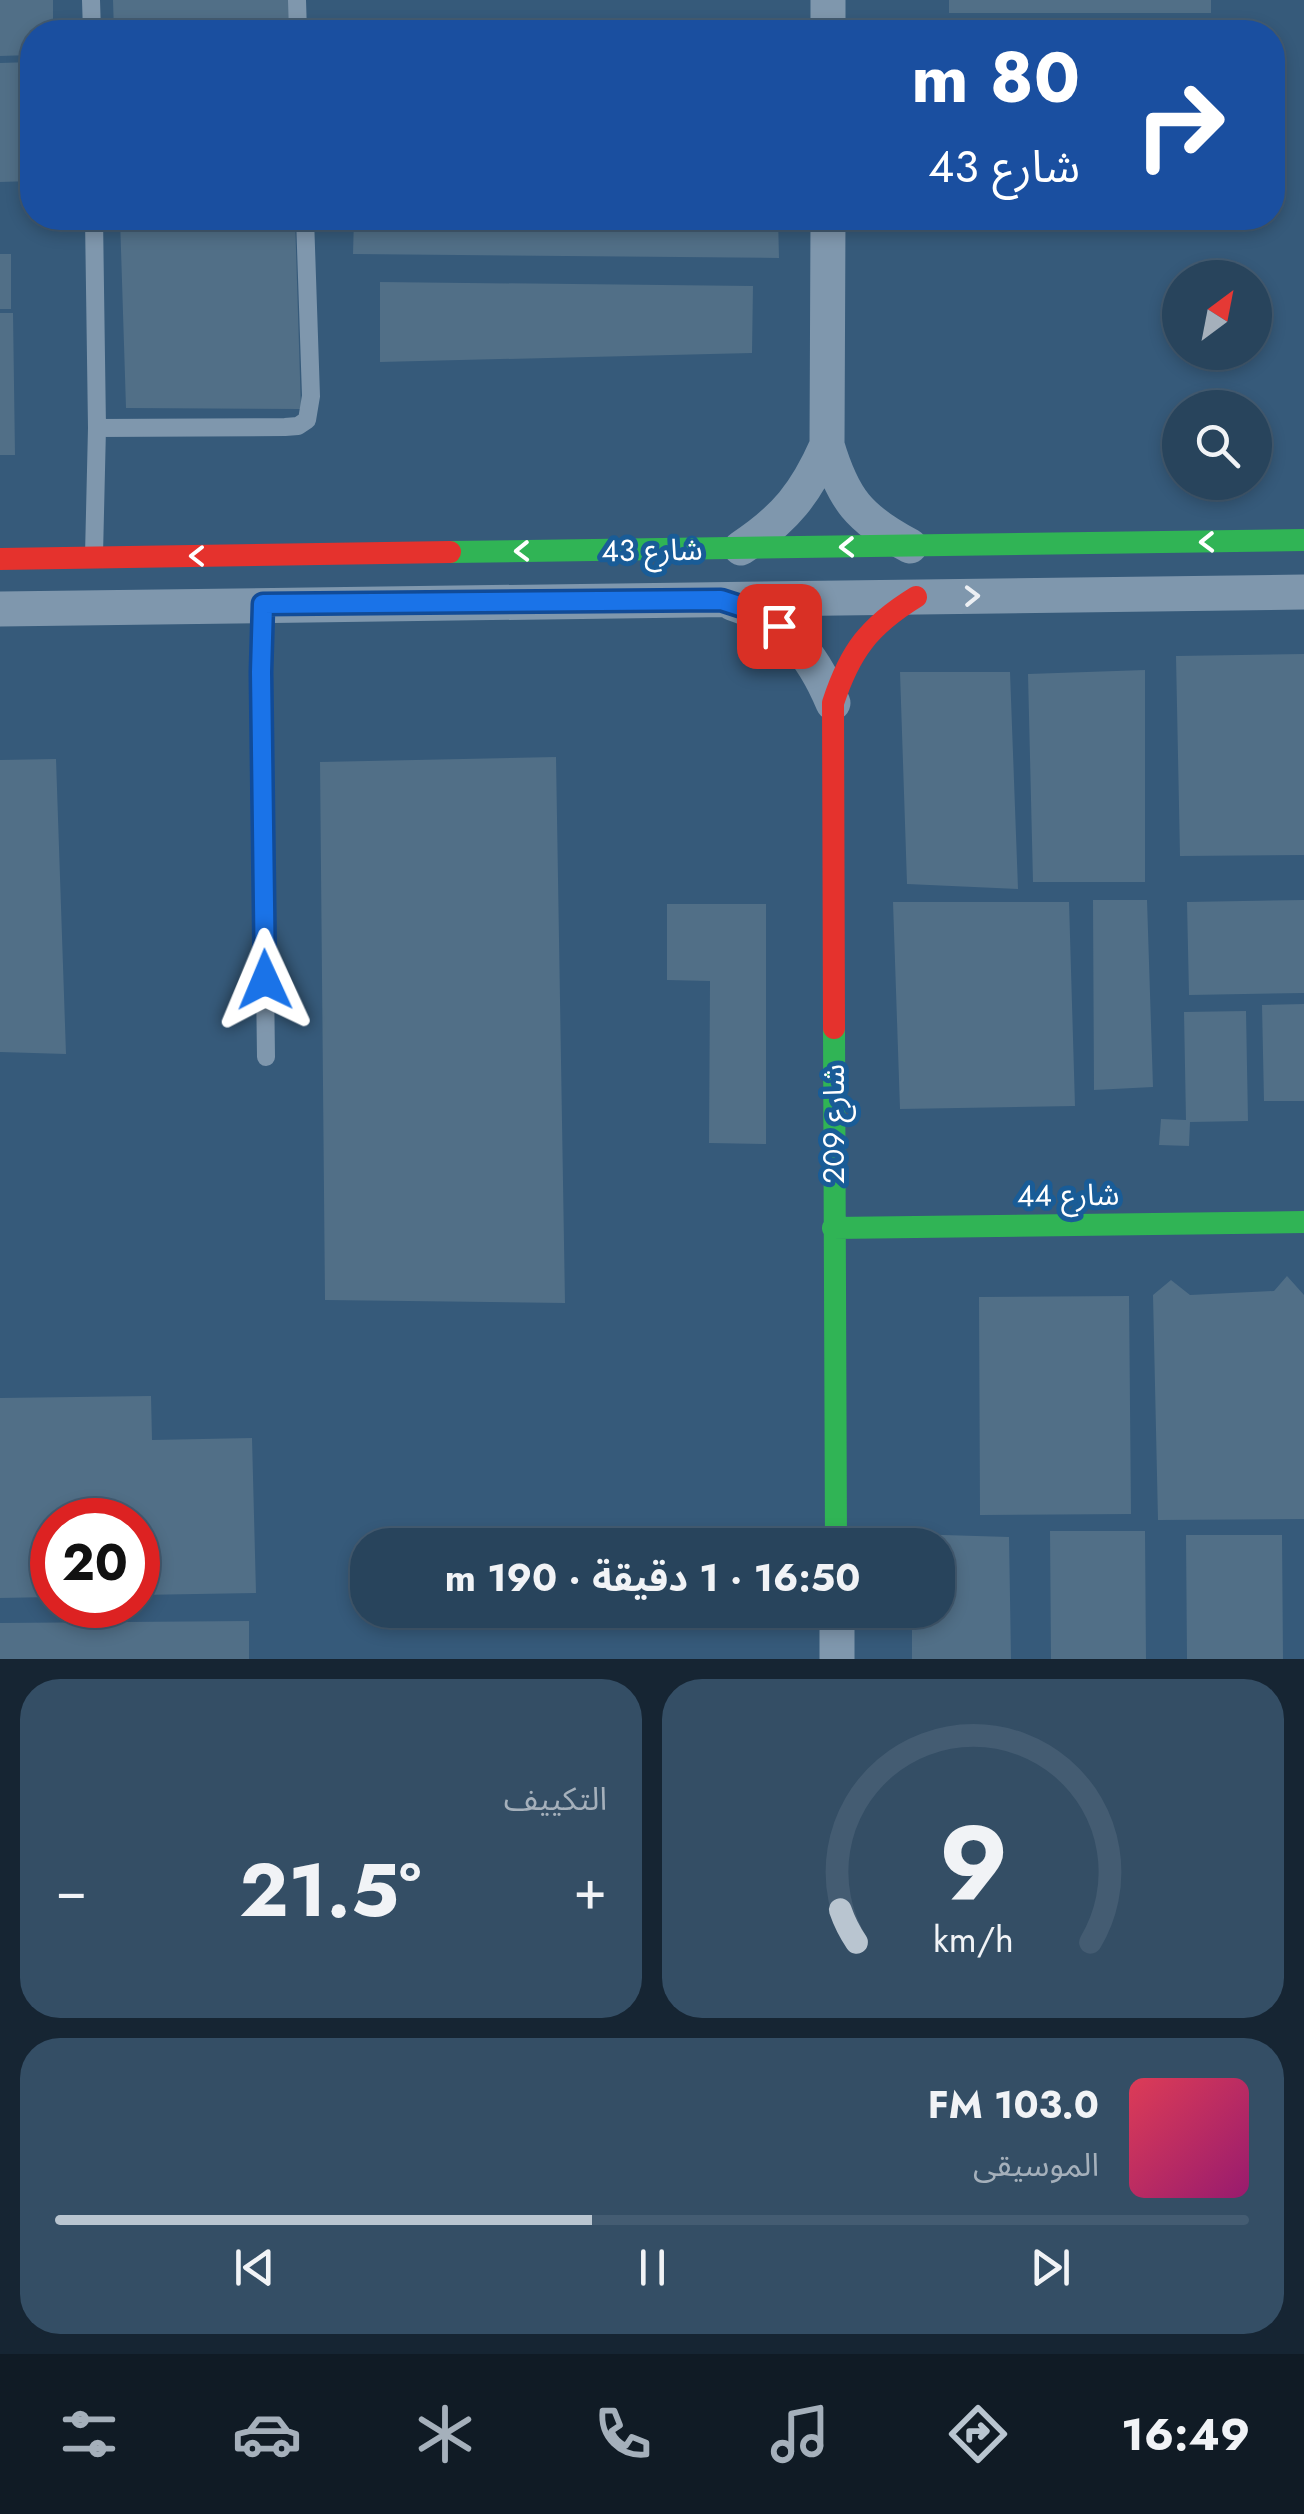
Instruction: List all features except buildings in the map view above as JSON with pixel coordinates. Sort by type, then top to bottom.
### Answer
[{"type":"street","points":[[828,230],[827,444],[837,477],[855,506],[880,530],[910,546]]},
{"type":"street","points":[[741,548],[794,505],[827,444]]},
{"type":"street","name":"شارع 43","points":[[0,558],[1304,540]]},
{"type":"street","name":"شارع 43","points":[[0,609],[1304,592]]},
{"type":"street","name":"شارع 209","points":[[836,1528],[833,703],[843,670],[861,639],[886,615],[916,597]]},
{"type":"street","name":"شارع 209","points":[[721,600],[752,610],[779,626],[821,674],[833,703]]},
{"type":"street","name":"شارع 44","points":[[834,1228],[1304,1222]]},
{"type":"street","points":[[836,1628],[837,1659]]},
{"type":"lane","points":[[94,230],[94,556]]},
{"type":"lane","points":[[97,428],[285,427],[307,420],[311,396],[304,230]]},
{"type":"lane","points":[[263,604],[266,1057]]},
{"type":"traffic: fast","points":[[450,552],[1304,540]]},
{"type":"traffic: fast","points":[[834,1028],[836,1528]]},
{"type":"traffic: fast","points":[[833,1228],[1304,1222]]},
{"type":"traffic: jam","points":[[0,559],[450,552]]},
{"type":"traffic: jam","points":[[834,1028],[833,703],[863,641],[886,618],[916,597]]},
{"type":"route","points":[[265,980],[263,604],[721,600],[752,610],[779,626]]}]
